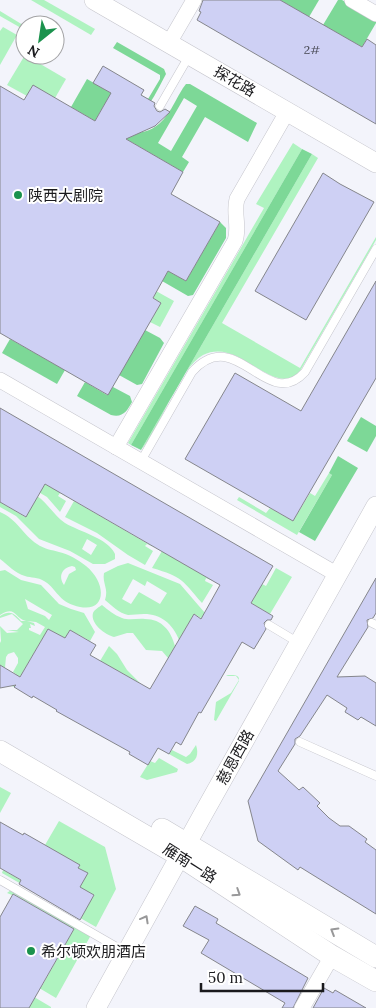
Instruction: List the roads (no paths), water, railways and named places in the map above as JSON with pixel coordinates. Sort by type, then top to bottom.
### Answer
[{"type":"main road","name":"雁南一路","points":[[0,735],[184,850],[332,956],[376,981]]},
{"type":"main road","name":"雁南一路","points":[[0,751],[184,850],[376,957]]},
{"type":"street","name":"探花路","points":[[94,0],[376,163]]},
{"type":"street","points":[[169,43],[194,0]]},
{"type":"street","points":[[352,0],[376,14]]},
{"type":"street","points":[[116,446],[235,241],[237,233],[235,208],[237,199],[288,112]]},
{"type":"street","points":[[1,383],[116,446],[338,575]]},
{"type":"street","name":"慈恩西路","points":[[96,1008],[376,506]]},
{"type":"street","points":[[302,1008],[332,956]]},
{"type":"lane","points":[[160,106],[190,55]]},
{"type":"lane","points":[[141,461],[192,372],[200,362],[212,357],[224,356],[236,360],[271,381],[280,384],[290,383],[299,379],[305,372],[376,249]]},
{"type":"lane","points":[[268,625],[300,643]]},
{"type":"lane","points":[[300,742],[376,776]]},
{"type":"lane","points":[[0,880],[127,953]]},
{"type":"place","name":"陕西大剧院","points":[[18,195]]},
{"type":"place","name":"希尔顿欢朋酒店","points":[[31,951]]}]
